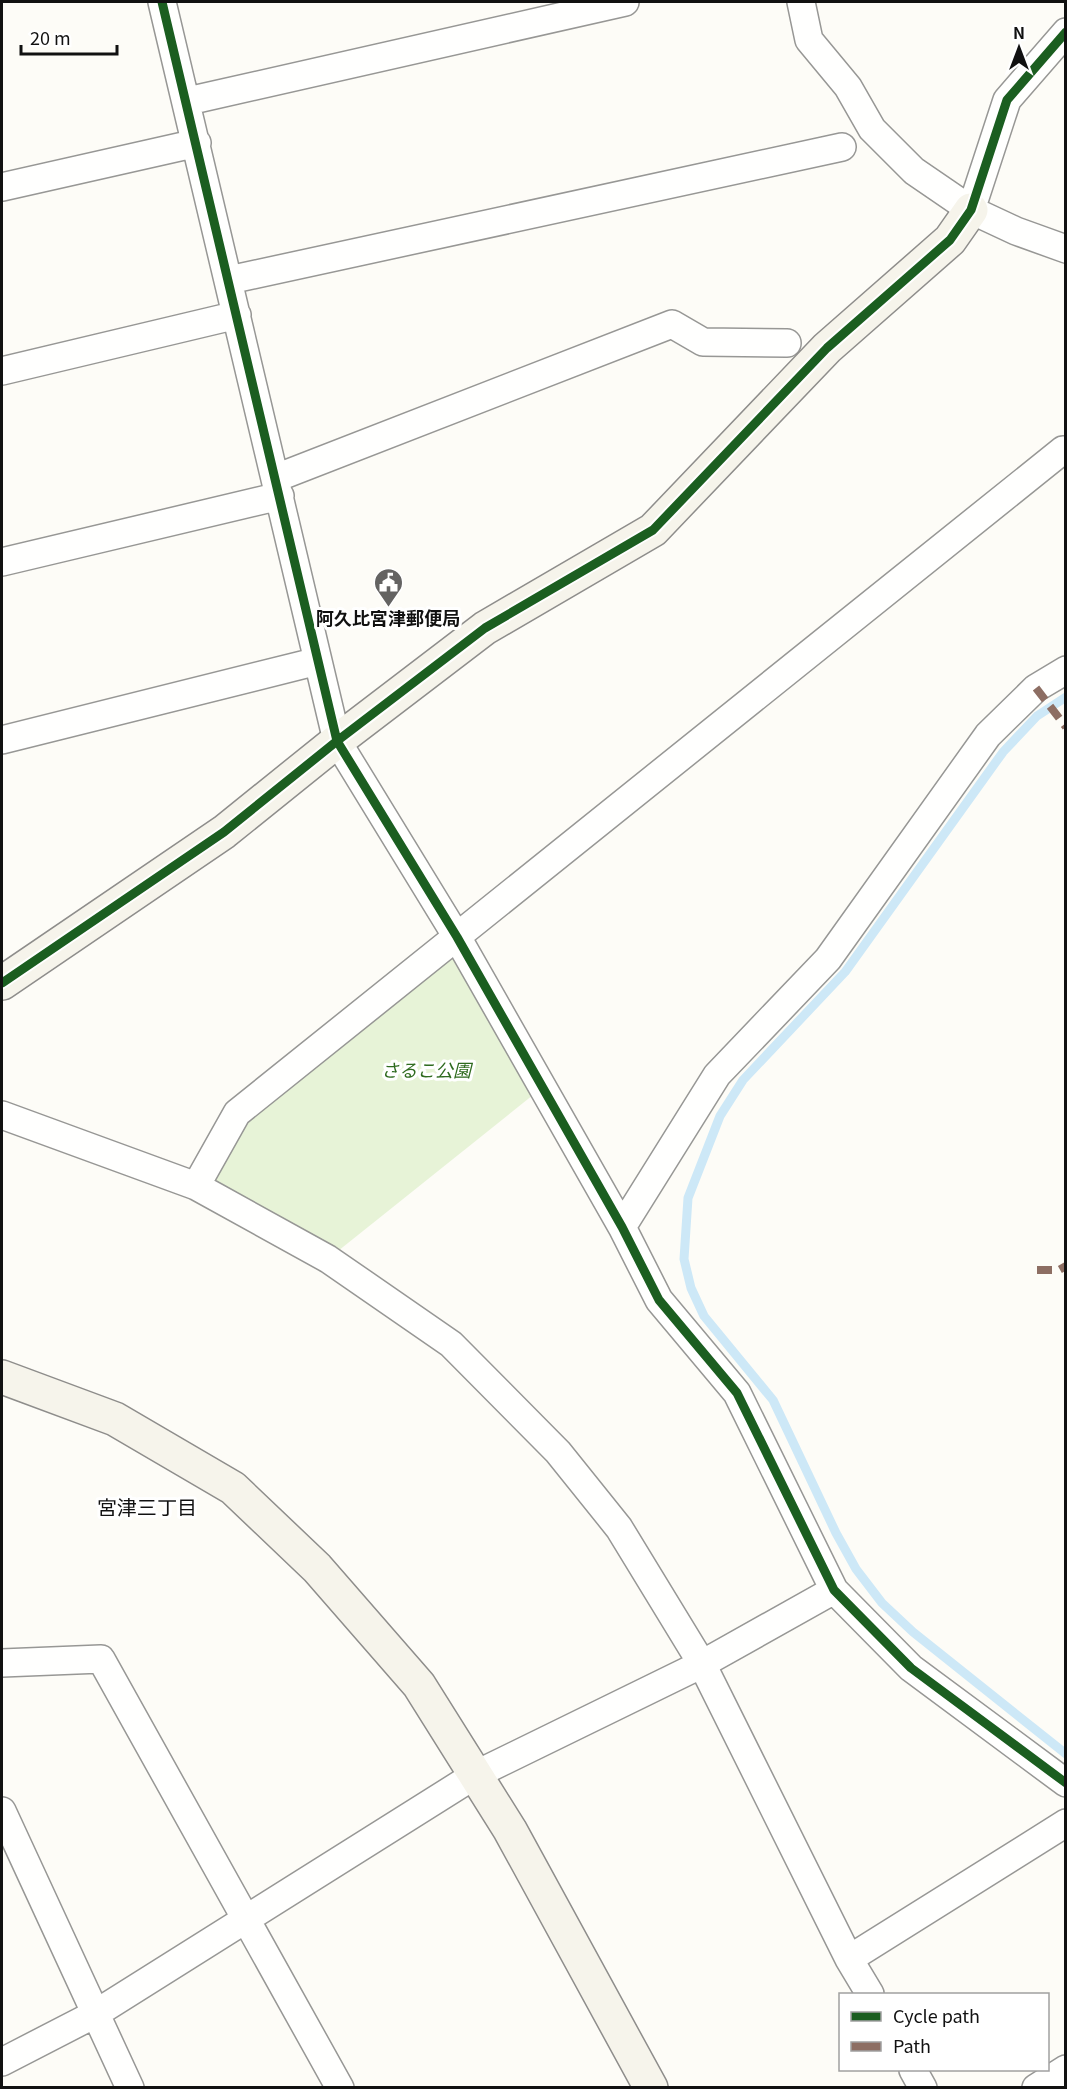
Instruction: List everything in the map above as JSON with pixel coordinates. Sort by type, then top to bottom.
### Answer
[{"type":"street","points":[[162,2],[188,101],[337,741],[458,937],[622,1227],[659,1300],[736,1393],[834,1590],[911,1668],[1065,1783]]},
{"type":"street","points":[[188,101],[625,2]]},
{"type":"street","points":[[801,2],[809,40],[848,87],[872,129],[914,171],[970,210],[1016,231],[1065,249]]},
{"type":"street","points":[[2,983],[224,832],[337,741],[485,628],[653,530],[827,348],[950,240],[970,210],[1007,100],[1065,32]]},
{"type":"street","points":[[2,187],[197,143]]},
{"type":"street","points":[[229,280],[842,147]]},
{"type":"street","points":[[2,371],[237,315]]},
{"type":"street","points":[[2,562],[278,487],[672,324],[703,342],[787,343]]},
{"type":"street","points":[[196,1186],[237,1113],[1063,450]]},
{"type":"street","points":[[2,740],[318,662]]},
{"type":"street","points":[[622,1227],[717,1075],[828,959],[988,735],[1036,687],[1065,670]]},
{"type":"street","points":[[2,1115],[196,1186],[328,1259],[451,1344],[558,1452],[619,1528],[702,1664],[849,1959],[869,1993]]},
{"type":"street","points":[[2,1377],[115,1419],[233,1488],[317,1568],[418,1685],[510,1830],[651,2088]]},
{"type":"street","points":[[2,2062],[95,2014],[244,1917],[475,1775],[702,1664],[834,1590]]},
{"type":"street","points":[[2,1663],[101,1659],[340,2088]]},
{"type":"street","points":[[2,1811],[130,2088]]},
{"type":"street","points":[[849,1959],[1065,1823]]},
{"type":"street","points":[[1036,2088],[1065,2069]]},
{"type":"street","points":[[914,2071],[923,2088]]},
{"type":"green space","name":"さるこ公園","points":[[457,937],[543,1087],[328,1259],[196,1186],[237,1113]]},
{"type":"waterway","points":[[1066,697],[1037,716],[1003,752],[845,972],[743,1080],[720,1116],[688,1198],[684,1259],[691,1288],[704,1316],[773,1400],[836,1533],[856,1569],[882,1603],[913,1632],[1066,1754]]},
{"type":"marked path","points":[[1036,688],[1066,727]]},
{"type":"marked path","points":[[1037,1270],[1059,1270],[1066,1266]]},
{"type":"cycle path","points":[[162,2],[337,741],[457,937],[622,1227],[659,1300],[737,1393],[834,1590],[911,1668],[1066,1783]]},
{"type":"cycle path","points":[[2,983],[224,832],[337,741],[485,628],[653,530],[827,348],[950,240],[971,210],[1007,100],[1066,32]]},
{"type":"place","name":"阿久比宮津郵便局","points":[[388,608]]},
{"type":"district","name":"宮津三丁目","points":[[147,1508]]}]
